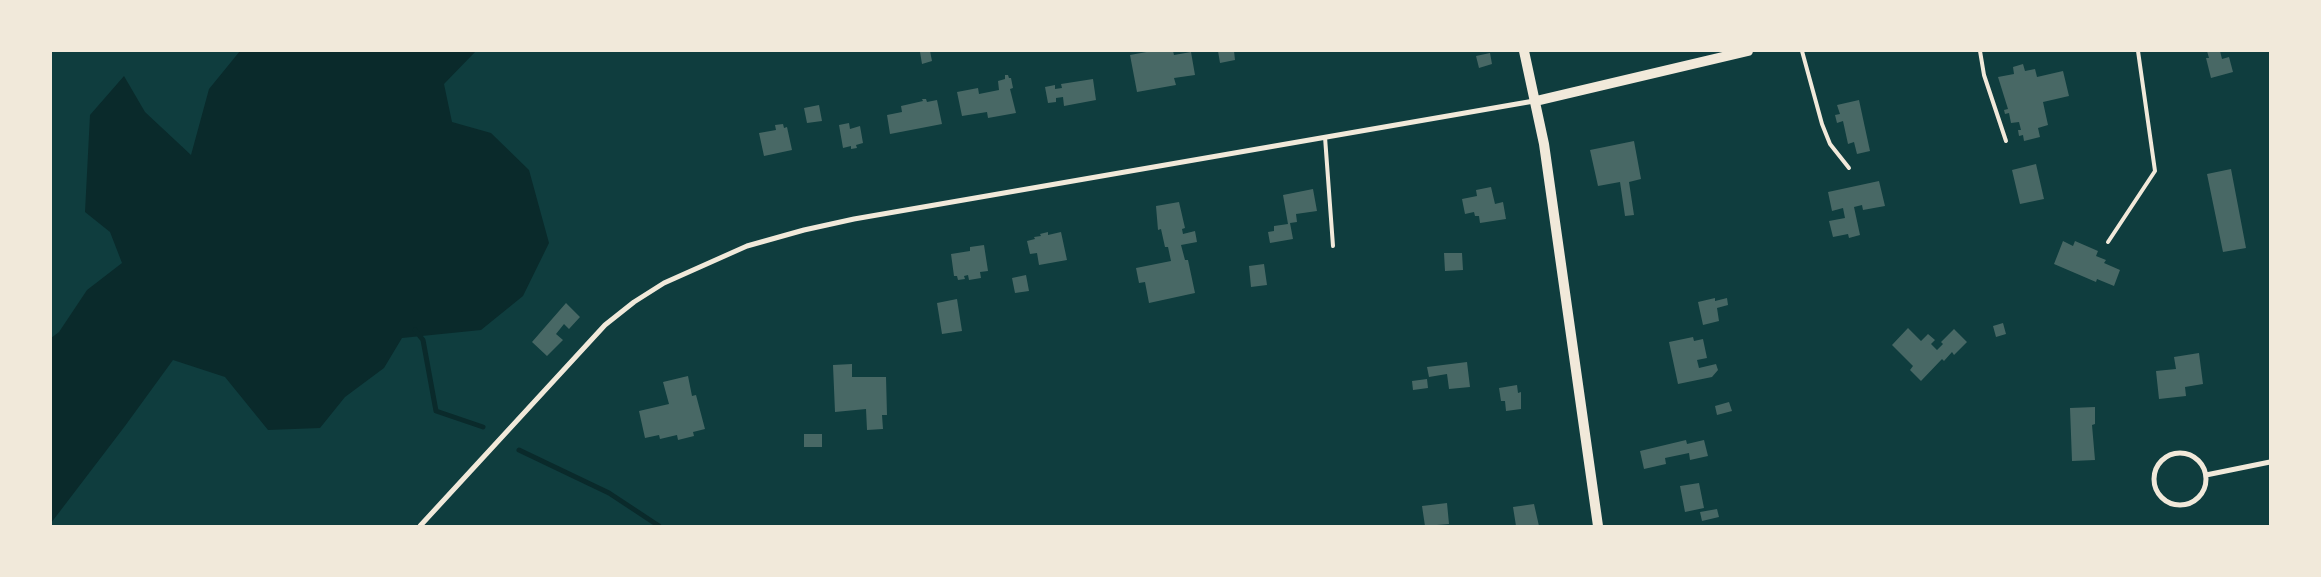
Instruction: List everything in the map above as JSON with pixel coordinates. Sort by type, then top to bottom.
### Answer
[{"type":"main road","points":[[1524,51],[1544,144],[1598,526]]},
{"type":"main road","points":[[1536,101],[1748,51]]},
{"type":"street","points":[[420,526],[605,325],[650,291],[729,253],[765,240],[837,222],[1536,101]]},
{"type":"street","points":[[2178,453],[2196,458],[2206,475],[2202,493],[2195,501],[2185,505],[2173,505],[2167,502],[2159,494],[2154,484],[2155,472],[2161,462],[2178,453]]},
{"type":"street","points":[[2206,475],[2270,462]]},
{"type":"lane","points":[[1802,51],[1822,124],[1830,144],[1848,168]]},
{"type":"lane","points":[[1980,51],[1984,76],[2006,141]]},
{"type":"lane","points":[[2108,242],[2155,171],[2138,51]]},
{"type":"lane","points":[[1325,137],[1333,246]]},
{"type":"water","points":[[240,51],[476,51],[444,84],[452,122],[491,133],[529,170],[549,243],[523,296],[481,330],[402,338],[384,368],[345,397],[320,428],[268,430],[225,377],[173,360],[51,523],[51,338],[59,332],[87,290],[122,263],[110,232],[85,212],[90,115],[124,76],[145,112],[191,155],[209,89]]},
{"type":"building","points":[[930,51],[932,61],[922,64],[920,52]]},
{"type":"building","points":[[1152,51],[1173,51],[1174,55],[1191,52],[1195,75],[1174,78],[1176,85],[1137,92],[1130,55]]},
{"type":"building","points":[[1218,51],[1234,51],[1235,60],[1220,63]]},
{"type":"building","points":[[2207,51],[2220,51],[2222,59],[2229,57],[2233,72],[2211,78],[2206,58],[2209,58]]},
{"type":"building","points":[[1490,53],[1492,64],[1479,68],[1476,56]]},
{"type":"building","points":[[2023,64],[2025,71],[2035,69],[2037,77],[2063,71],[2069,96],[2043,102],[2048,125],[2038,128],[2040,137],[2024,141],[2023,135],[2019,136],[2018,130],[2021,130],[2019,122],[2011,123],[2009,113],[2005,114],[2004,110],[2008,109],[1998,77],[2014,74],[2013,67]]},
{"type":"building","points":[[1005,75],[1011,78],[1013,88],[1010,89],[1016,113],[988,118],[987,112],[962,116],[957,92],[978,88],[979,94],[999,90],[998,81],[1005,79]]},
{"type":"building","points":[[1093,79],[1096,100],[1064,106],[1063,97],[1056,98],[1056,102],[1048,103],[1045,87],[1055,85],[1055,89],[1062,88],[1061,84]]},
{"type":"building","points":[[922,99],[926,99],[927,102],[937,100],[942,124],[890,134],[887,115],[902,112],[901,106],[923,101]]},
{"type":"building","points":[[1859,100],[1870,151],[1857,154],[1854,142],[1848,144],[1843,121],[1837,123],[1835,115],[1840,114],[1837,105]]},
{"type":"building","points":[[819,105],[822,121],[807,123],[804,108]]},
{"type":"building","points":[[849,123],[850,129],[860,126],[863,143],[856,145],[857,148],[851,149],[851,146],[843,148],[839,125]]},
{"type":"building","points":[[783,124],[784,128],[787,127],[792,150],[764,156],[759,133],[776,130],[775,125]]},
{"type":"building","points":[[1634,141],[1641,179],[1629,182],[1634,215],[1625,216],[1620,182],[1598,186],[1590,150]]},
{"type":"building","points":[[2036,164],[2044,199],[2020,204],[2012,170]]},
{"type":"building","points":[[2231,169],[2246,248],[2223,252],[2207,174]]},
{"type":"building","points":[[1879,181],[1885,206],[1863,210],[1862,205],[1854,207],[1860,235],[1849,238],[1848,234],[1833,237],[1829,221],[1845,218],[1843,208],[1832,211],[1828,192]]},
{"type":"building","points":[[1491,187],[1495,204],[1503,202],[1506,219],[1480,223],[1479,216],[1475,216],[1474,212],[1465,214],[1462,199],[1477,196],[1476,190]]},
{"type":"building","points":[[1313,189],[1317,211],[1296,214],[1297,222],[1290,223],[1293,239],[1270,243],[1268,232],[1274,231],[1274,226],[1288,224],[1283,195]]},
{"type":"building","points":[[1179,202],[1185,228],[1182,229],[1183,234],[1195,231],[1197,242],[1181,245],[1185,260],[1188,260],[1195,293],[1149,303],[1145,282],[1139,283],[1136,268],[1171,261],[1168,247],[1165,247],[1161,229],[1158,230],[1156,206]]},
{"type":"building","points":[[1048,232],[1048,235],[1061,232],[1067,260],[1039,265],[1037,253],[1030,254],[1027,241]]},
{"type":"building","points":[[2063,241],[2073,246],[2075,241],[2098,251],[2096,256],[2106,260],[2104,263],[2120,270],[2114,286],[2097,279],[2096,282],[2054,264]]},
{"type":"building","points":[[984,245],[988,271],[980,272],[981,278],[969,280],[968,275],[964,276],[965,279],[958,280],[957,276],[954,276],[951,254],[970,251],[970,247]]},
{"type":"building","points":[[1444,253],[1462,253],[1463,270],[1445,271]]},
{"type":"building","points":[[1264,264],[1267,285],[1251,287],[1249,266]]},
{"type":"building","points":[[1026,275],[1029,291],[1015,293],[1012,278]]},
{"type":"building","points":[[1715,298],[1715,301],[1727,298],[1728,305],[1717,308],[1719,321],[1703,325],[1698,302]]},
{"type":"building","points":[[957,299],[962,331],[942,334],[937,303]]},
{"type":"building","points":[[566,303],[580,317],[569,329],[564,324],[556,334],[563,340],[547,356],[532,342]]},
{"type":"building","points":[[2003,323],[2006,334],[1996,337],[1993,326]]},
{"type":"building","points":[[1908,328],[1921,341],[1928,334],[1935,340],[1931,344],[1937,350],[1943,344],[1941,342],[1954,329],[1967,342],[1954,355],[1952,352],[1944,361],[1942,359],[1921,381],[1910,370],[1913,366],[1892,345]]},
{"type":"building","points":[[1693,337],[1694,341],[1703,339],[1707,358],[1697,360],[1699,368],[1716,364],[1718,370],[1712,377],[1678,384],[1669,342]]},
{"type":"building","points":[[2199,353],[2203,384],[2185,387],[2186,396],[2159,399],[2156,371],[2176,369],[2174,357]]},
{"type":"building","points":[[1467,362],[1470,387],[1449,389],[1447,374],[1429,377],[1427,367]]},
{"type":"building","points":[[852,364],[852,377],[886,377],[887,415],[882,415],[883,429],[867,430],[866,409],[835,412],[833,365]]},
{"type":"building","points":[[688,376],[692,396],[696,395],[705,429],[693,432],[694,436],[678,440],[677,435],[660,439],[659,435],[645,438],[639,411],[669,404],[663,382]]},
{"type":"building","points":[[1427,379],[1428,388],[1413,390],[1412,381]]},
{"type":"building","points":[[1517,385],[1518,393],[1521,392],[1521,409],[1506,411],[1505,401],[1501,401],[1499,388]]},
{"type":"building","points":[[1729,402],[1732,411],[1717,415],[1715,406]]},
{"type":"building","points":[[2095,407],[2095,424],[2092,425],[2095,460],[2072,461],[2070,408]]},
{"type":"building","points":[[804,434],[822,434],[822,447],[804,447]]},
{"type":"building","points":[[1686,440],[1687,444],[1704,440],[1708,456],[1690,460],[1689,453],[1665,458],[1666,464],[1644,469],[1640,451]]},
{"type":"building","points":[[1699,483],[1704,508],[1685,512],[1680,486]]},
{"type":"building","points":[[1447,503],[1449,524],[1425,526],[1422,506]]},
{"type":"building","points":[[1534,504],[1539,526],[1516,526],[1513,507]]},
{"type":"building","points":[[1717,509],[1719,517],[1702,521],[1700,512]]},
{"type":"waterway","points":[[415,330],[423,340],[436,411],[483,427]]},
{"type":"waterway","points":[[519,450],[609,493],[659,526]]}]
